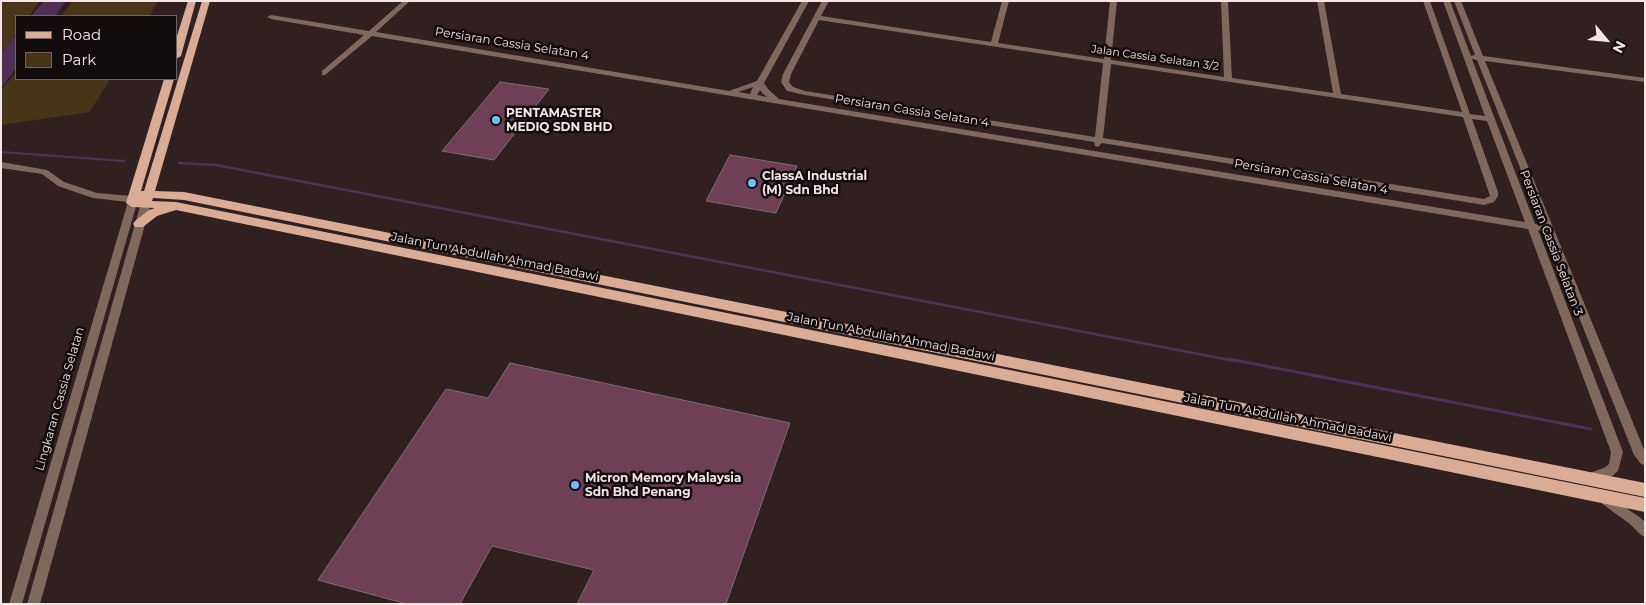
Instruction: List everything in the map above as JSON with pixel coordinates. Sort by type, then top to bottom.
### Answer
[{"type":"main road","points":[[178,49],[192,1]]},
{"type":"main road","points":[[139,198],[155,174],[206,1]]},
{"type":"main road","points":[[139,198],[169,80]]},
{"type":"main road","points":[[139,224],[153,213],[178,201],[155,174]]},
{"type":"main road","name":"Jalan Tun Abdullah Ahmad Badawi","points":[[139,198],[178,201],[449,249],[1645,490]]},
{"type":"main road","name":"Jalan Tun Abdullah Ahmad Badawi","points":[[178,201],[437,259],[1645,504]]},
{"type":"main road","points":[[437,259],[436,255],[439,252],[449,249]]},
{"type":"street","points":[[325,73],[406,1]]},
{"type":"street","points":[[752,97],[806,1]]},
{"type":"street","points":[[826,1],[787,74],[784,82],[790,88],[815,95],[1484,202],[1491,200],[1494,192],[1426,1]]},
{"type":"street","points":[[994,45],[1006,1]]},
{"type":"street","points":[[1097,154],[1114,1]]},
{"type":"street","points":[[1224,1],[1228,80]]},
{"type":"street","points":[[1320,1],[1337,96]]},
{"type":"street","name":"Persiaran Cassia Selatan 3","points":[[1446,1],[1617,452],[1614,467],[1608,472],[1589,479]]},
{"type":"street","name":"Persiaran Cassia Selatan 3","points":[[1456,1],[1640,455],[1645,460]]},
{"type":"street","name":"Persiaran Cassia Selatan 4","points":[[271,17],[1548,229]]},
{"type":"street","name":"Jalan Cassia Selatan 3/2","points":[[817,18],[1490,119]]},
{"type":"street","points":[[1476,49],[1508,62]]},
{"type":"street","points":[[1468,56],[1645,80]]},
{"type":"street","points":[[1485,72],[1489,68],[1508,62]]},
{"type":"street","points":[[727,93],[760,83]]},
{"type":"street","points":[[760,83],[764,91],[777,101]]},
{"type":"street","points":[[1,166],[44,172],[61,184],[96,196],[139,198],[139,224],[33,604]]},
{"type":"street","name":"Lingkaran Cassia Selatan","points":[[15,604],[139,198]]},
{"type":"street","points":[[1502,222],[1520,218],[1526,213]]},
{"type":"street","points":[[1502,222],[1522,230],[1536,240]]},
{"type":"street","points":[[1600,495],[1634,520],[1645,531]]},
{"type":"green space","points":[[1,1],[40,1],[30,15],[15,15],[15,34],[1,53]]},
{"type":"green space","points":[[73,1],[158,1],[150,15],[62,15]]},
{"type":"green space","points":[[15,73],[15,80],[109,80],[90,112],[1,125],[1,90]]},
{"type":"shaded area","points":[[44,1],[66,1],[56,15],[32,15]]},
{"type":"shaded area","points":[[15,35],[15,69],[1,88],[1,53]]},
{"type":"building","name":"PENTAMASTER MEDIQ SDN BHD","points":[[500,82],[549,89],[494,160],[442,151]]},
{"type":"building","name":"ClassA Industrial (M) Sdn Bhd","points":[[730,155],[797,166],[776,213],[706,201]]},
{"type":"building","name":"Micron Memory Malaysia Sdn Bhd Penang","points":[[510,363],[790,423],[726,604],[577,604],[594,570],[492,546],[460,604],[407,604],[318,580],[446,389],[488,398]]},
{"type":"waterway","points":[[1,152],[124,161],[120,161]]},
{"type":"waterway","points":[[179,163],[216,165],[1235,361]]},
{"type":"waterway","points":[[1229,359],[1591,429]]},
{"type":"place","name":"PENTAMASTER MEDIQ SDN BHD","points":[[496,120]]},
{"type":"place","name":"ClassA Industrial (M) Sdn Bhd","points":[[752,183]]},
{"type":"place","name":"Micron Memory Malaysia Sdn Bhd Penang","points":[[575,485]]}]
